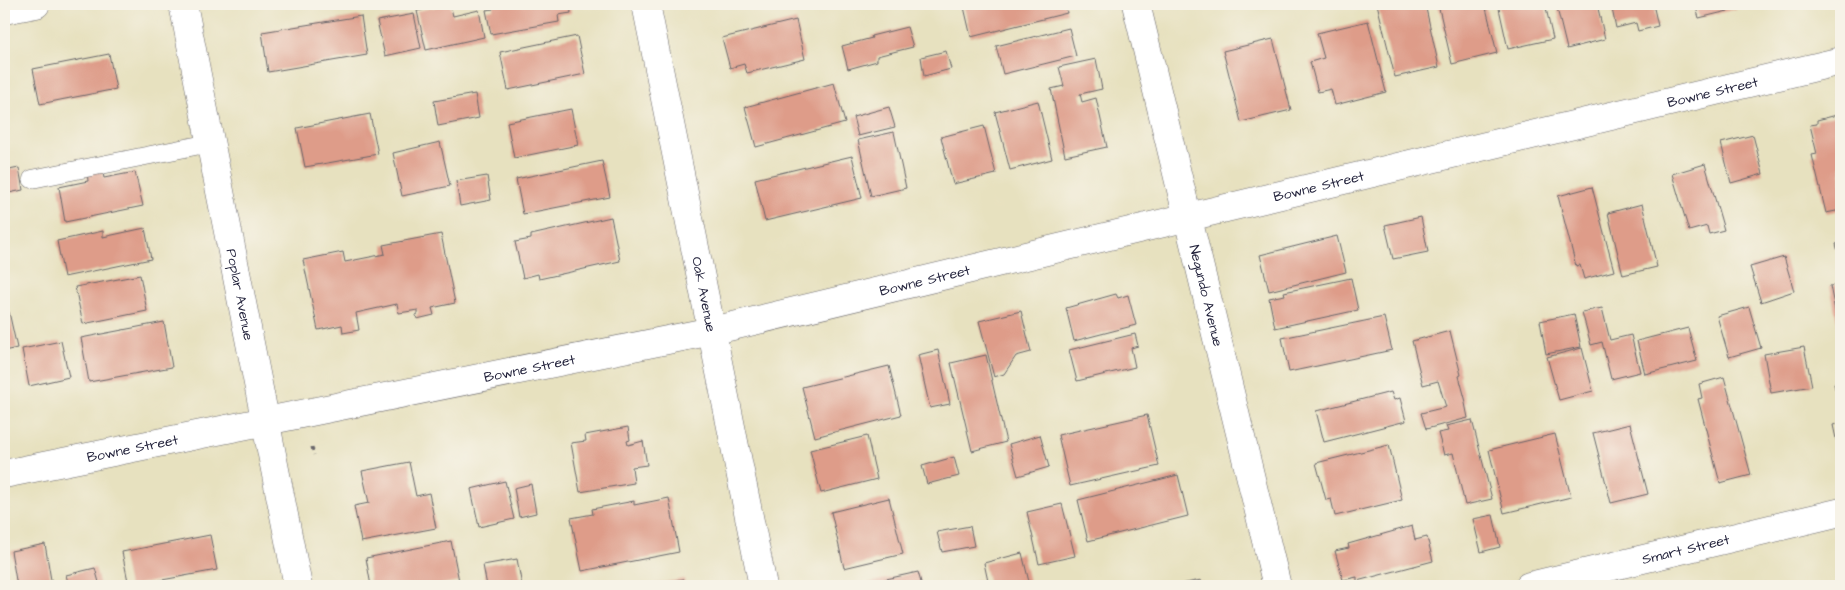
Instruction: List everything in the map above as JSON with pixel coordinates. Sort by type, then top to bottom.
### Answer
[{"type":"street","points":[[4,10],[36,4]]},
{"type":"street","name":"Poplar Avenue","points":[[183,4],[298,586]]},
{"type":"street","name":"Oak Avenue","points":[[646,4],[763,586]]},
{"type":"street","name":"Negundo Avenue","points":[[1136,4],[1277,586]]},
{"type":"street","name":"Bowne Street","points":[[4,474],[712,331],[1841,61]]},
{"type":"street","name":"Smart Street","points":[[1530,586],[1841,512]]},
{"type":"lane","points":[[32,179],[210,143]]},
{"type":"building","points":[[450,4],[453,16],[479,10],[484,37],[426,50],[417,11]]},
{"type":"building","points":[[493,4],[570,4],[571,13],[558,15],[559,22],[491,34],[486,10],[493,9]]},
{"type":"building","points":[[976,4],[1065,4],[1067,13],[971,37],[964,7]]},
{"type":"building","points":[[1377,4],[1425,4],[1439,67],[1395,77]]},
{"type":"building","points":[[1438,4],[1485,4],[1497,53],[1452,64]]},
{"type":"building","points":[[1498,4],[1545,4],[1553,39],[1508,49]]},
{"type":"building","points":[[1556,4],[1597,4],[1605,39],[1567,49]]},
{"type":"building","points":[[1611,4],[1653,4],[1658,26],[1638,31],[1636,23],[1616,28]]},
{"type":"building","points":[[1695,4],[1735,4],[1736,9],[1699,18]]},
{"type":"building","points":[[414,14],[421,48],[385,56],[377,21]]},
{"type":"building","points":[[361,16],[367,55],[268,72],[262,32]]},
{"type":"building","points":[[796,20],[805,59],[747,73],[744,64],[730,68],[722,38]]},
{"type":"building","points":[[1368,21],[1386,92],[1335,105],[1331,89],[1318,92],[1310,62],[1324,58],[1317,33]]},
{"type":"building","points":[[907,27],[913,47],[877,56],[877,61],[848,69],[842,46]]},
{"type":"building","points":[[1069,28],[1076,56],[1003,74],[996,46]]},
{"type":"building","points":[[577,36],[585,74],[508,90],[500,52]]},
{"type":"building","points":[[1273,39],[1291,110],[1241,122],[1223,51]]},
{"type":"building","points":[[946,51],[951,69],[924,76],[921,57]]},
{"type":"building","points":[[109,54],[116,89],[40,104],[33,69]]},
{"type":"building","points":[[1096,59],[1102,89],[1080,94],[1082,102],[1096,98],[1107,147],[1065,156],[1051,89],[1064,86],[1059,67]]},
{"type":"building","points":[[834,83],[845,123],[756,147],[745,107]]},
{"type":"building","points":[[475,94],[479,118],[438,126],[434,101]]},
{"type":"building","points":[[1038,101],[1052,159],[1010,170],[995,112]]},
{"type":"building","points":[[889,107],[895,127],[858,136],[853,117]]},
{"type":"building","points":[[571,109],[578,145],[514,158],[507,122]]},
{"type":"building","points":[[370,114],[378,154],[305,167],[297,128]]},
{"type":"building","points":[[1841,114],[1841,210],[1826,213],[1812,155],[1817,154],[1810,125],[1817,124],[1817,120]]},
{"type":"building","points":[[984,126],[996,174],[953,184],[941,137]]},
{"type":"building","points":[[894,132],[906,188],[871,196],[858,140]]},
{"type":"building","points":[[1753,135],[1763,174],[1731,183],[1721,143]]},
{"type":"building","points":[[440,142],[450,186],[402,196],[393,153]]},
{"type":"building","points":[[852,156],[862,198],[765,221],[755,179]]},
{"type":"building","points":[[602,161],[610,197],[523,214],[516,179]]},
{"type":"building","points":[[1705,164],[1724,230],[1709,234],[1707,226],[1689,231],[1672,174]]},
{"type":"building","points":[[19,168],[23,190],[4,194],[4,171]]},
{"type":"building","points":[[102,169],[104,178],[135,172],[143,206],[65,222],[59,187],[88,181],[87,171]]},
{"type":"building","points":[[487,176],[491,200],[460,206],[456,181]]},
{"type":"building","points":[[1592,187],[1614,271],[1584,279],[1580,265],[1576,266],[1558,196]]},
{"type":"building","points":[[1642,204],[1657,267],[1623,275],[1608,213]]},
{"type":"building","points":[[611,217],[620,261],[539,279],[538,274],[523,278],[515,242],[531,239],[531,235]]},
{"type":"building","points":[[1421,217],[1428,252],[1393,259],[1385,225]]},
{"type":"building","points":[[145,228],[151,259],[64,277],[57,241],[103,231],[103,237]]},
{"type":"building","points":[[441,234],[455,303],[432,308],[434,315],[417,319],[418,310],[399,313],[397,304],[356,313],[359,330],[343,333],[342,325],[318,330],[303,260],[343,252],[345,262],[385,254],[383,245]]},
{"type":"building","points":[[1337,236],[1346,272],[1269,291],[1260,255]]},
{"type":"building","points":[[1841,243],[1841,264],[1836,244]]},
{"type":"building","points":[[1784,257],[1794,291],[1761,302],[1750,267]]},
{"type":"building","points":[[140,275],[147,311],[83,324],[75,287]]},
{"type":"building","points":[[1351,278],[1358,310],[1275,328],[1269,298],[1285,295],[1284,292]]},
{"type":"building","points":[[1841,284],[1841,325],[1838,325],[1830,286]]},
{"type":"building","points":[[1116,294],[1118,298],[1128,295],[1136,325],[1074,341],[1066,308]]},
{"type":"building","points":[[1749,307],[1761,348],[1729,357],[1717,316]]},
{"type":"building","points":[[1602,308],[1610,340],[1631,335],[1640,372],[1611,379],[1602,342],[1591,345],[1582,312]]},
{"type":"building","points":[[1021,311],[1031,352],[1016,356],[1004,374],[994,377],[979,321]]},
{"type":"building","points":[[9,312],[17,348],[4,351],[4,313]]},
{"type":"building","points":[[1574,314],[1581,347],[1546,354],[1540,321]]},
{"type":"building","points":[[1384,317],[1392,350],[1289,372],[1282,338]]},
{"type":"building","points":[[164,322],[172,367],[89,382],[81,338]]},
{"type":"building","points":[[1688,328],[1697,361],[1645,374],[1637,341]]},
{"type":"building","points":[[1450,331],[1461,375],[1459,376],[1468,418],[1426,429],[1421,413],[1446,407],[1438,381],[1423,385],[1412,341]]},
{"type":"building","points":[[1135,334],[1138,346],[1131,348],[1135,367],[1077,381],[1069,350]]},
{"type":"building","points":[[61,341],[69,377],[29,386],[22,349]]},
{"type":"building","points":[[1804,347],[1812,386],[1771,393],[1764,354]]},
{"type":"building","points":[[1582,348],[1593,391],[1559,400],[1547,357]]},
{"type":"building","points":[[938,350],[950,404],[930,408],[918,355]]},
{"type":"building","points":[[986,355],[1006,442],[972,451],[951,363]]},
{"type":"building","points":[[889,366],[901,415],[815,437],[802,387]]},
{"type":"building","points":[[1724,377],[1751,475],[1720,483],[1698,399],[1702,398],[1699,384]]},
{"type":"building","points":[[1841,382],[1841,413],[1834,384]]},
{"type":"building","points":[[1391,392],[1394,400],[1400,398],[1406,421],[1324,442],[1316,411]]},
{"type":"building","points":[[1147,415],[1159,466],[1070,486],[1058,435]]},
{"type":"building","points":[[1472,420],[1492,499],[1465,505],[1453,453],[1444,455],[1438,433],[1448,431],[1446,426]]},
{"type":"building","points":[[1841,423],[1841,457],[1840,457],[1833,425]]},
{"type":"building","points":[[1630,424],[1648,494],[1611,503],[1593,433]]},
{"type":"building","points":[[628,427],[630,440],[627,441],[628,445],[643,441],[647,465],[632,467],[634,483],[580,492],[571,443],[586,441],[585,435]]},
{"type":"building","points":[[1555,434],[1571,497],[1504,513],[1489,450]]},
{"type":"building","points":[[1040,435],[1049,467],[1018,476],[1009,444]]},
{"type":"building","points":[[867,436],[877,479],[821,493],[810,450]]},
{"type":"building","points":[[1389,445],[1402,500],[1335,516],[1331,499],[1326,500],[1316,463]]},
{"type":"building","points":[[954,457],[959,476],[927,484],[922,466]]},
{"type":"building","points":[[409,462],[416,496],[429,493],[436,528],[361,542],[354,506],[369,503],[362,471]]},
{"type":"building","points":[[1178,475],[1188,516],[1088,541],[1078,500]]},
{"type":"building","points":[[505,481],[514,519],[479,527],[471,489]]},
{"type":"building","points":[[531,484],[536,513],[519,517],[514,488]]},
{"type":"building","points":[[669,498],[679,552],[582,571],[571,518],[593,514],[592,509],[634,501],[634,505]]},
{"type":"building","points":[[889,498],[903,554],[844,568],[831,512]]},
{"type":"building","points":[[1062,504],[1075,556],[1039,564],[1027,512]]},
{"type":"building","points":[[1493,515],[1500,547],[1481,552],[1473,519]]},
{"type":"building","points":[[970,526],[974,546],[942,552],[937,532]]},
{"type":"building","points":[[1412,526],[1415,540],[1427,537],[1433,561],[1357,581],[1357,577],[1343,580],[1335,551],[1349,548],[1348,544]]},
{"type":"building","points":[[210,535],[217,570],[129,586],[122,552]]},
{"type":"building","points":[[451,541],[459,581],[434,586],[371,586],[366,558]]},
{"type":"building","points":[[45,544],[52,586],[17,586],[11,551]]},
{"type":"building","points":[[1022,553],[1030,586],[989,586],[984,563]]},
{"type":"building","points":[[517,559],[522,586],[487,586],[483,565]]},
{"type":"building","points":[[95,568],[100,586],[69,586],[66,575]]},
{"type":"building","points":[[918,572],[922,586],[859,586],[859,585]]},
{"type":"building","points":[[684,579],[685,586],[648,586],[648,585]]},
{"type":"building","points":[[979,580],[980,586],[955,586]]},
{"type":"building","points":[[1201,580],[1202,586],[1176,586],[1176,585]]}]
